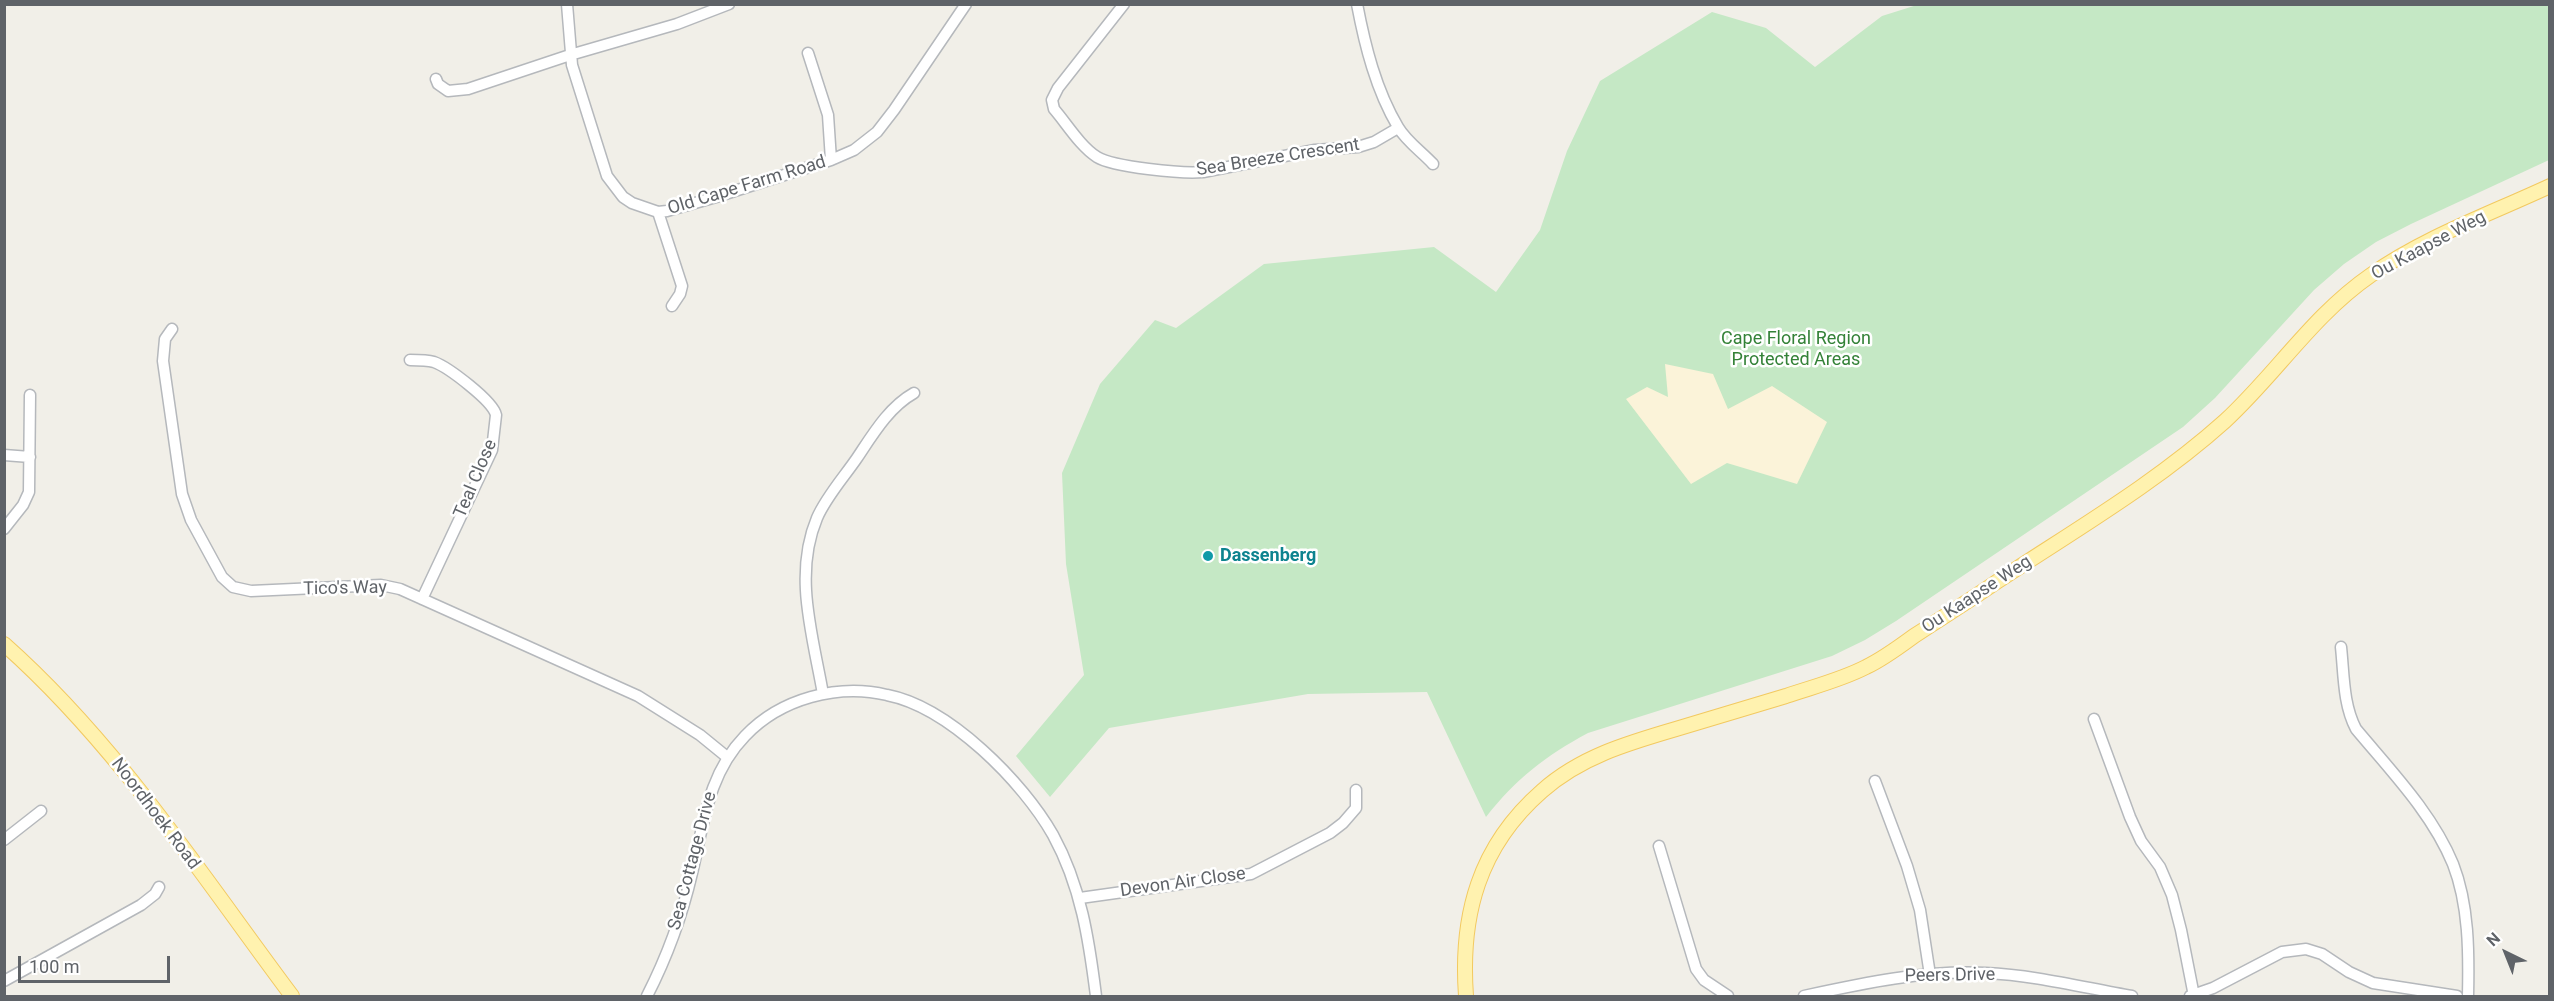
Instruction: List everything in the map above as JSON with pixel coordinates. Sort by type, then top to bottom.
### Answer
[{"type":"main road","name":"Ou Kaapse Weg","points":[[1466,996],[1464,948],[1467,923],[1486,864],[1512,821],[1560,776],[1602,753],[1820,685],[1867,667],[2124,499],[2197,446],[2250,396],[2313,323],[2351,289],[2374,273],[2428,243],[2550,186]]},
{"type":"main road","name":"Noordhoek Road","points":[[4,644],[50,687],[102,744],[292,996]]},
{"type":"street","name":"Old Cape Farm Road","points":[[567,4],[570,55],[607,176],[623,197],[658,212],[683,207],[831,160],[854,150],[877,132],[966,4]]},
{"type":"street","points":[[436,79],[442,88],[458,91],[677,24],[729,4]]},
{"type":"street","name":"Sea Breeze Crescent","points":[[1124,4],[1058,88],[1052,100],[1054,109],[1089,149],[1102,160],[1185,173],[1203,172],[1315,150],[1358,147],[1374,142],[1398,128]]},
{"type":"street","points":[[1357,4],[1369,60],[1398,128],[1433,164]]},
{"type":"street","points":[[808,53],[828,115],[831,160]]},
{"type":"street","points":[[658,212],[682,286],[672,306]]},
{"type":"street","name":"Tico's Way","points":[[172,329],[165,339],[163,361],[182,494],[191,520],[222,577],[233,586],[251,591],[381,585],[422,599],[638,696],[700,735],[727,758]]},
{"type":"street","name":"Teal Close","points":[[414,360],[442,366],[488,402],[496,415],[492,450],[422,599]]},
{"type":"street","points":[[823,694],[805,576],[813,529],[822,508],[870,439],[896,405],[914,393]]},
{"type":"street","points":[[4,529],[26,499],[29,487],[30,395]]},
{"type":"street","points":[[4,455],[30,457]]},
{"type":"street","points":[[2341,647],[2346,705],[2350,718],[2356,729],[2425,814],[2452,863],[2465,913],[2469,964],[2468,996]]},
{"type":"street","name":"Sea Cottage Drive","points":[[647,996],[679,921],[710,791],[727,758],[758,723],[798,701],[823,694],[851,691],[898,698],[932,714],[1003,768],[1040,814],[1064,858],[1080,898],[1089,936],[1096,996]]},
{"type":"street","points":[[2094,719],[2130,817],[2141,841],[2160,867],[2172,895],[2181,930],[2192,996],[2213,988],[2282,952],[2306,949],[2322,954],[2349,972],[2373,983],[2457,996]]},
{"type":"street","points":[[1875,781],[1907,866],[1920,910],[1930,975]]},
{"type":"street","name":"Devon Air Close","points":[[1080,898],[1251,874],[1295,853],[1343,823],[1356,807],[1356,790]]},
{"type":"street","points":[[4,840],[41,811]]},
{"type":"street","points":[[1659,846],[1696,969],[1704,980],[1728,996]]},
{"type":"street","points":[[4,981],[141,905],[159,888]]},
{"type":"street","name":"Peers Drive","points":[[1804,996],[1890,978],[1988,973],[2132,996]]},
{"type":"green space","name":"Cape Floral Region Protected Areas","points":[[1917,5],[2549,5],[2549,160],[2411,224],[2376,242],[2344,264],[2314,290],[2215,398],[2183,427],[1896,621],[1832,656],[1588,733],[1558,750],[1532,769],[1486,817],[1427,692],[1308,694],[1109,728],[1050,797],[1016,756],[1084,675],[1066,564],[1062,473],[1100,384],[1155,320],[1176,328],[1264,264],[1434,247],[1496,292],[1540,230],[1567,151],[1600,81],[1712,12],[1766,28],[1815,67],[1882,16]]},
{"type":"sand","points":[[1665,364],[1713,374],[1728,409],[1772,386],[1827,422],[1797,484],[1727,463],[1691,484],[1626,399],[1647,387],[1668,397]]},
{"type":"place","name":"Dassenberg","points":[[1208,556]]}]
